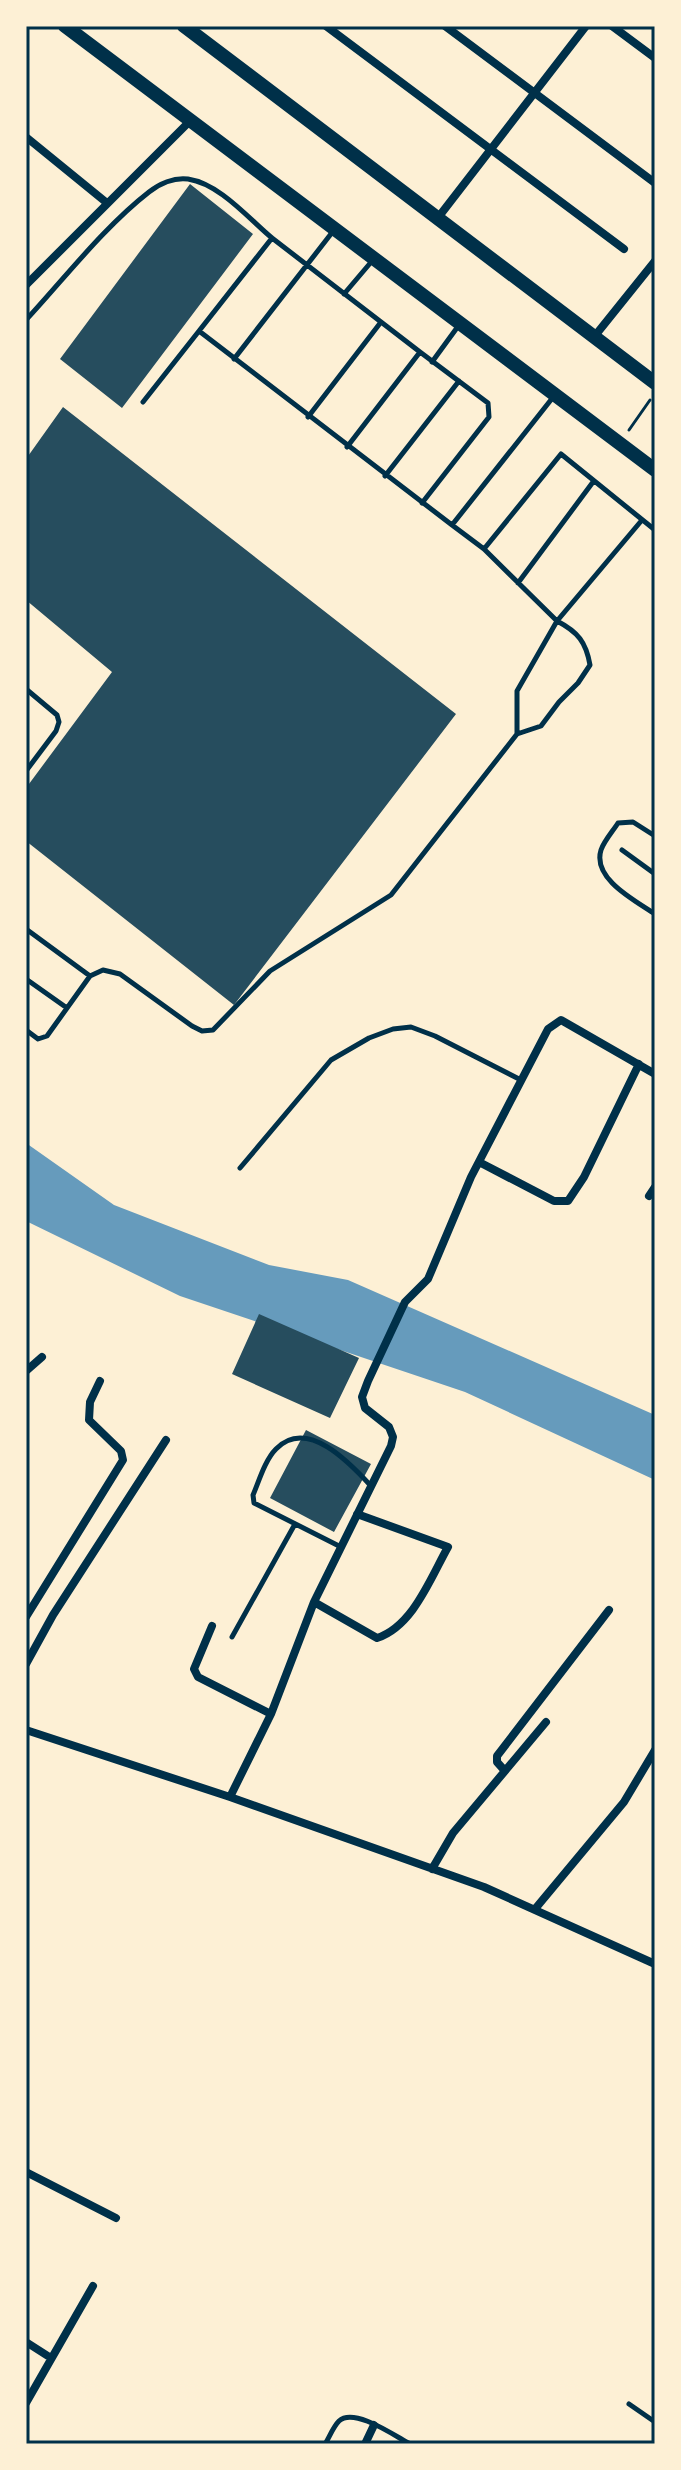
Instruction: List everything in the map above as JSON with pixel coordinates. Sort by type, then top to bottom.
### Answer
[{"type":"main road","points":[[55,26],[70,31],[655,470]]},
{"type":"main road","points":[[186,26],[655,383]]},
{"type":"street","points":[[326,26],[624,249]]},
{"type":"street","points":[[445,26],[655,183]]},
{"type":"street","points":[[437,219],[586,26]]},
{"type":"street","points":[[612,26],[655,58]]},
{"type":"street","points":[[26,285],[190,121]]},
{"type":"street","points":[[26,137],[107,203]]},
{"type":"street","points":[[594,337],[655,261]]},
{"type":"street","points":[[230,1797],[271,1714],[314,1602],[393,1437],[389,1427],[365,1408],[362,1397],[368,1381],[405,1302],[428,1279],[479,1162],[548,1029],[561,1020],[655,1074]]},
{"type":"street","points":[[479,1162],[554,1201],[568,1201],[584,1177],[639,1064]]},
{"type":"street","points":[[649,1196],[655,1187]]},
{"type":"street","points":[[26,1371],[42,1357]]},
{"type":"street","points":[[26,1617],[123,1460],[121,1451],[89,1420],[90,1402],[100,1381]]},
{"type":"street","points":[[26,1664],[53,1615],[166,1440]]},
{"type":"street","points":[[314,1602],[377,1638],[393,1633],[415,1605],[448,1547],[357,1514]]},
{"type":"street","points":[[505,1771],[497,1762],[497,1756],[609,1610]]},
{"type":"street","points":[[212,1626],[194,1669],[198,1677],[271,1714]]},
{"type":"street","points":[[432,1869],[453,1833],[546,1722]]},
{"type":"street","points":[[26,1730],[230,1797],[432,1869],[535,1909],[655,1964]]},
{"type":"street","points":[[535,1909],[624,1802],[655,1750]]},
{"type":"street","points":[[26,2172],[116,2218]]},
{"type":"street","points":[[26,2403],[93,2286]]},
{"type":"street","points":[[26,2342],[51,2358]]},
{"type":"street","points":[[365,2444],[374,2425]]},
{"type":"lane","points":[[26,320],[149,192],[170,180],[186,178],[217,192],[306,265],[488,403],[489,417],[422,503]]},
{"type":"lane","points":[[234,359],[336,228]]},
{"type":"lane","points":[[143,402],[272,238]]},
{"type":"lane","points":[[344,294],[374,259]]},
{"type":"lane","points":[[308,417],[381,322]]},
{"type":"lane","points":[[432,362],[459,324]]},
{"type":"lane","points":[[26,1030],[43,1039],[90,976],[103,970],[120,974],[192,1026],[202,1031],[213,1030],[270,971],[391,895],[517,734],[541,726],[590,665],[586,646],[574,630],[557,621],[484,549],[199,331]]},
{"type":"lane","points":[[347,447],[420,352]]},
{"type":"lane","points":[[385,476],[459,381]]},
{"type":"lane","points":[[452,525],[554,395]]},
{"type":"lane","points":[[484,549],[561,454],[655,530]]},
{"type":"lane","points":[[518,583],[593,482]]},
{"type":"lane","points":[[517,734],[517,691],[557,621],[642,520]]},
{"type":"lane","points":[[26,689],[57,715],[59,722],[56,731],[26,771]]},
{"type":"lane","points":[[655,836],[633,822],[618,823],[601,850],[601,863],[608,879],[655,914]]},
{"type":"lane","points":[[622,850],[655,874]]},
{"type":"lane","points":[[26,929],[90,976]]},
{"type":"lane","points":[[26,979],[67,1008]]},
{"type":"lane","points":[[240,1168],[331,1060],[369,1038],[393,1029],[411,1027],[435,1036],[521,1080]]},
{"type":"lane","points":[[341,1547],[254,1503],[253,1495],[274,1451],[287,1440],[302,1437],[346,1459],[371,1486]]},
{"type":"lane","points":[[232,1637],[295,1524]]},
{"type":"lane","points":[[629,2404],[655,2422]]},
{"type":"lane","points":[[325,2444],[339,2421],[348,2417],[374,2425],[410,2444]]},
{"type":"path","points":[[627,432],[655,394]]},
{"type":"water","points":[[26,1143],[114,1205],[269,1265],[348,1280],[655,1415],[655,1480],[465,1392],[180,1296],[26,1221]]},
{"type":"building","points":[[190,184],[253,234],[122,408],[60,359]]},
{"type":"building","points":[[63,407],[456,714],[234,1005],[26,841],[26,788],[112,672],[26,600],[26,459]]},
{"type":"building","points":[[259,1314],[359,1358],[330,1418],[232,1374]]},
{"type":"building","points":[[306,1430],[371,1464],[334,1532],[270,1498]]}]
